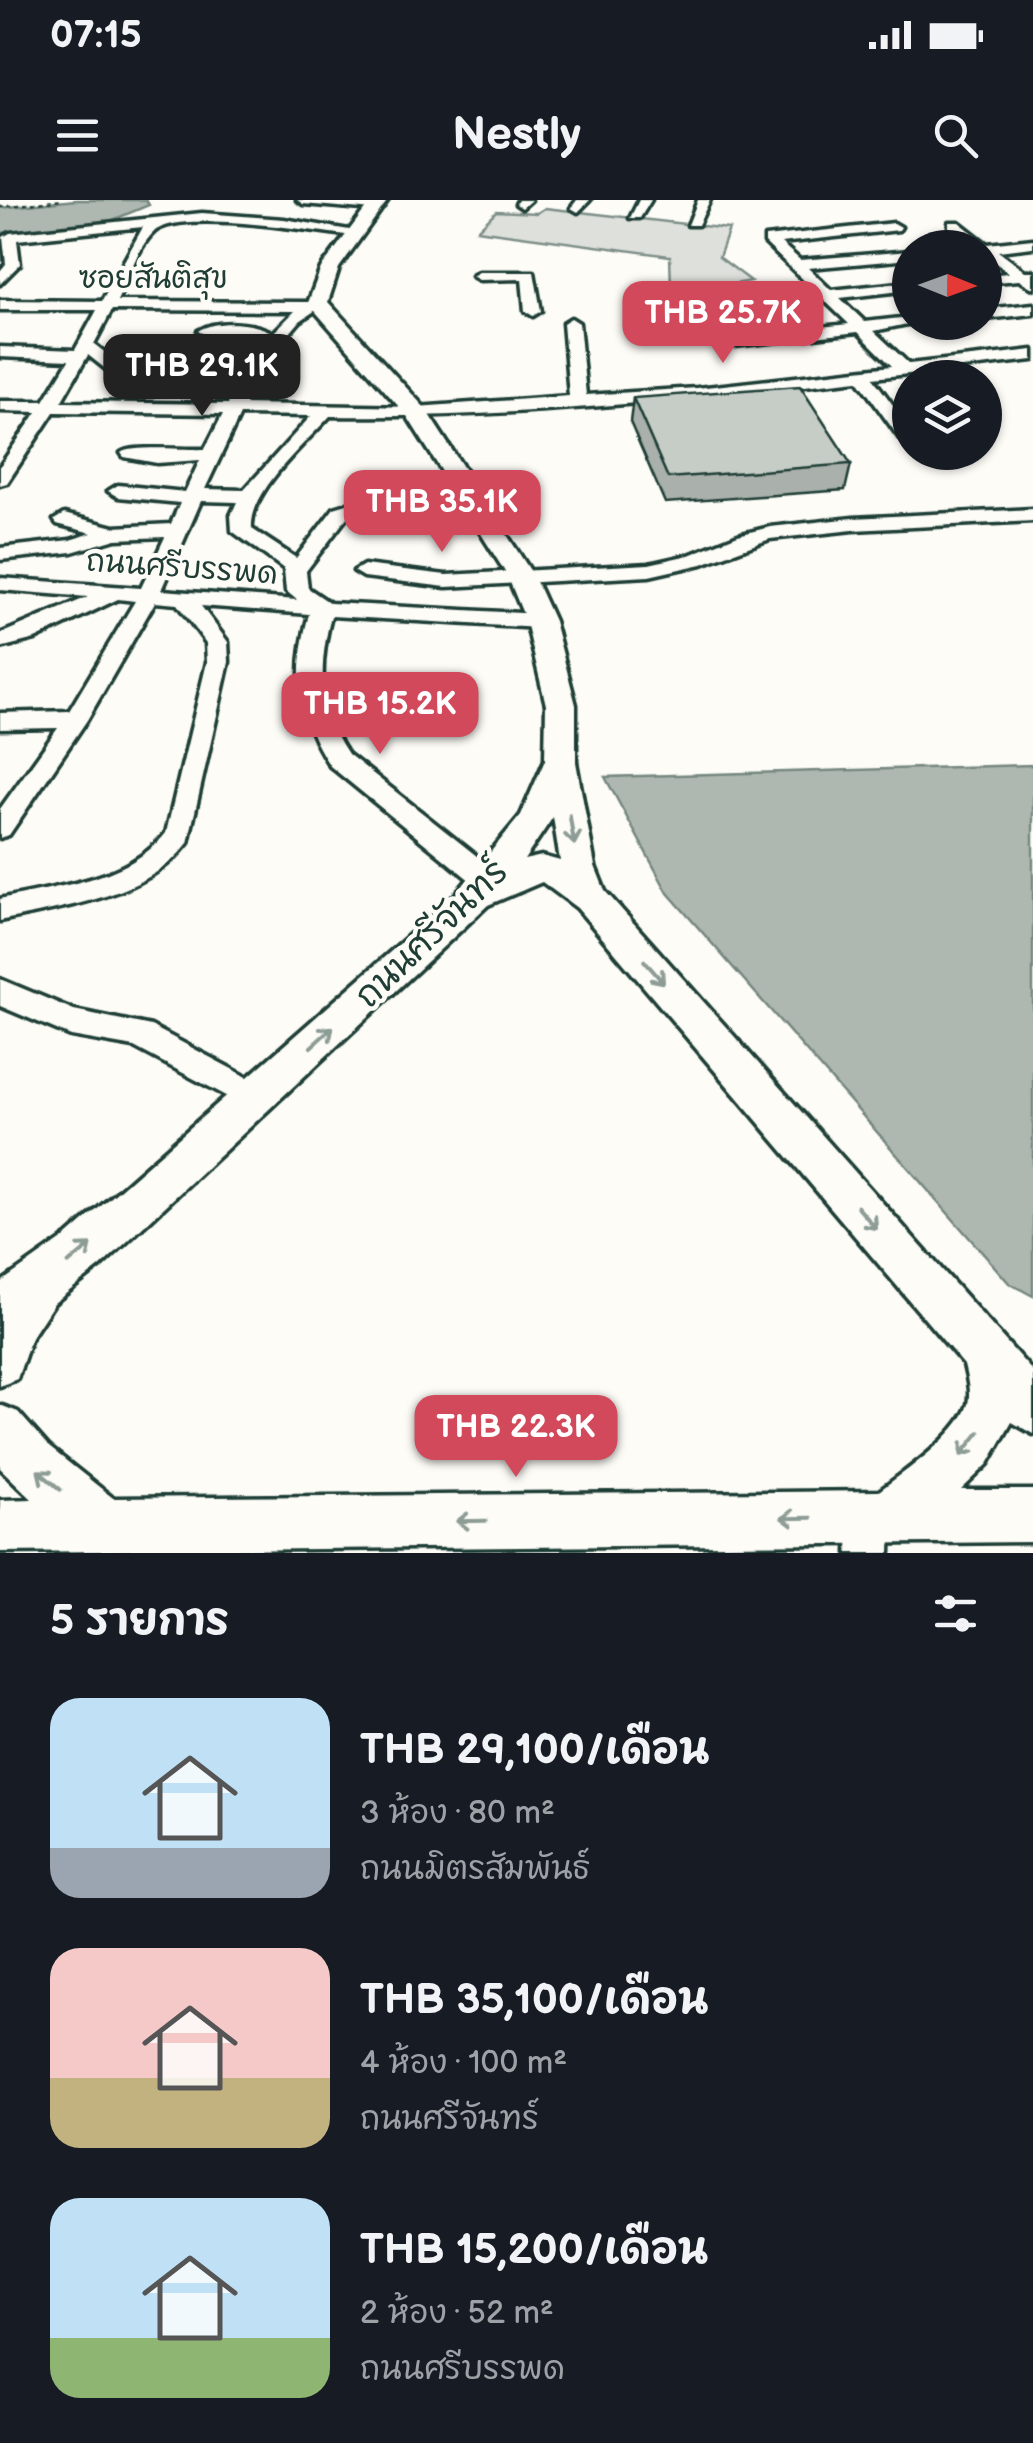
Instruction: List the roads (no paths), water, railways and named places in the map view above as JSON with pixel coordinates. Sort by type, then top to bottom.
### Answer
[{"type":"main road","points":[[312,304],[330,268],[377,203]]},
{"type":"main road","name":"ถนนศรีจันทร์","points":[[0,1309],[40,1286],[255,1097],[478,892],[514,852],[535,821],[561,760],[561,705],[540,622],[520,576],[416,412],[312,304]]},
{"type":"main road","points":[[561,760],[578,866],[590,898]]},
{"type":"main road","points":[[478,892],[534,868],[553,869],[590,898],[1033,1410]]},
{"type":"main road","points":[[0,1362],[11,1326],[40,1286]]},
{"type":"main road","points":[[985,1354],[1033,1387]]},
{"type":"main road","points":[[876,1529],[960,1456],[986,1424],[994,1396],[985,1354]]},
{"type":"main road","points":[[0,1430],[31,1465],[104,1525]]},
{"type":"main road","points":[[0,1526],[876,1529],[1033,1516]]},
{"type":"street","points":[[303,200],[377,203]]},
{"type":"street","points":[[635,215],[644,200]]},
{"type":"street","points":[[693,222],[704,200]]},
{"type":"street","points":[[244,212],[277,215],[269,228]]},
{"type":"street","points":[[0,280],[13,264],[5,237],[168,215],[269,228],[354,232]]},
{"type":"street","points":[[0,478],[108,304],[142,236],[168,215]]},
{"type":"street","points":[[954,224],[962,230]]},
{"type":"street","points":[[894,227],[770,240],[895,360]]},
{"type":"street","points":[[1002,246],[1033,243]]},
{"type":"street","points":[[797,265],[892,256]]},
{"type":"street","points":[[1002,260],[1029,278]]},
{"type":"street","points":[[479,276],[529,276],[534,311]]},
{"type":"street","points":[[1002,279],[1029,278]]},
{"type":"street","points":[[736,305],[892,288]]},
{"type":"street","points":[[3,821],[73,719],[148,596],[210,454],[234,410],[273,346],[312,304]]},
{"type":"street","name":"ซอยสันติสุข","points":[[0,305],[312,304]]},
{"type":"street","points":[[1002,312],[1033,309]]},
{"type":"street","points":[[570,323],[578,401]]},
{"type":"street","points":[[736,341],[892,324]]},
{"type":"street","points":[[206,331],[256,330],[273,346]]},
{"type":"street","points":[[0,352],[81,349],[131,380],[190,362],[273,346]]},
{"type":"street","points":[[990,360],[1033,355]]},
{"type":"street","points":[[0,406],[416,412],[697,393],[892,371]]},
{"type":"street","points":[[862,374],[892,416]]},
{"type":"street","points":[[117,409],[131,380]]},
{"type":"street","points":[[325,411],[248,496],[242,531],[263,548],[291,562],[296,570],[297,591],[322,606],[308,655],[308,683],[314,712],[329,748],[478,892]]},
{"type":"street","points":[[130,453],[157,457],[210,454]]},
{"type":"street","points":[[118,491],[193,497],[248,496]]},
{"type":"street","points":[[296,570],[326,528],[348,509],[370,502],[472,496]]},
{"type":"street","points":[[364,570],[446,581],[669,567],[744,538],[770,534],[853,524],[1033,515]]},
{"type":"street","points":[[64,520],[114,533]]},
{"type":"street","points":[[0,554],[72,546],[114,533],[178,530]]},
{"type":"street","name":"ถนนศรีบรรพด","points":[[0,584],[540,622]]},
{"type":"street","points":[[0,641],[27,634],[114,593]]},
{"type":"street","points":[[0,910],[128,876],[173,848],[179,836],[218,662],[216,642],[185,600]]},
{"type":"street","points":[[0,721],[73,719]]},
{"type":"street","points":[[0,992],[71,1023],[140,1035],[255,1097]]}]
